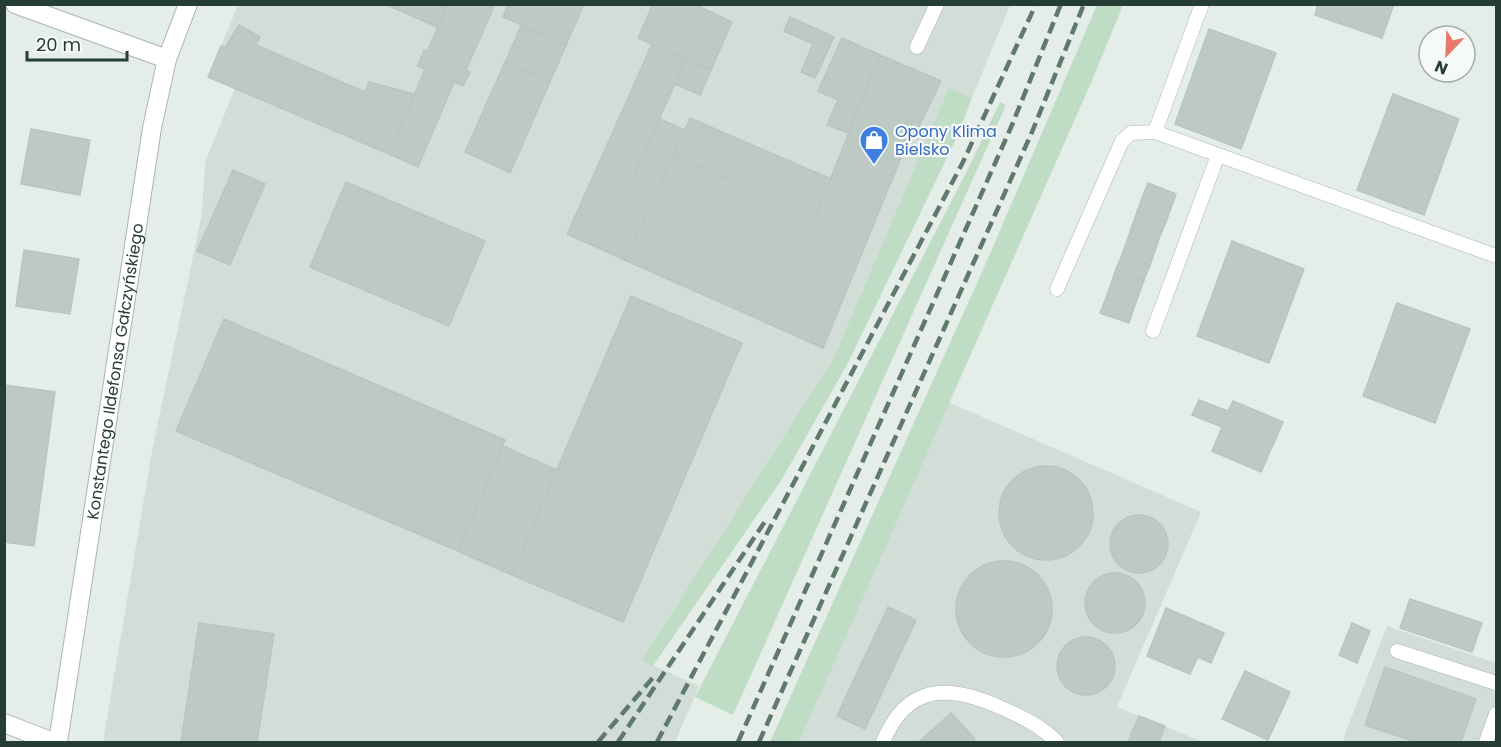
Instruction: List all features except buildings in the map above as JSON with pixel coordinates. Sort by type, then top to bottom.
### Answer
[{"type":"street","points":[[15,4],[167,59]]},
{"type":"street","name":"Konstantego Ildefonsa Gałczyńskiego","points":[[58,742],[152,128],[167,59],[188,4]]},
{"type":"street","points":[[4,723],[53,742]]},
{"type":"lane","points":[[917,47],[937,4]]},
{"type":"lane","points":[[1155,132],[1202,4]]},
{"type":"lane","points":[[1058,289],[1122,141],[1131,133],[1155,132],[1497,256]]},
{"type":"lane","points":[[1153,331],[1218,155]]},
{"type":"lane","points":[[1397,651],[1497,683]]},
{"type":"lane","points":[[883,742],[898,712],[915,699],[946,691],[979,697],[1045,730],[1057,742]]},
{"type":"lane","points":[[1486,742],[1497,714]]},
{"type":"shaded area","points":[[238,5],[1010,5],[972,98],[949,89],[834,357],[642,660],[699,686],[675,742],[103,742],[152,451],[202,214],[205,162],[235,88],[208,77]]},
{"type":"shaded area","points":[[948,402],[1201,512],[1117,707],[1203,742],[799,742]]},
{"type":"shaded area","points":[[1387,626],[1496,663],[1496,742],[1343,742]]},
{"type":"green space","points":[[1097,5],[1123,5],[1091,83],[799,742],[770,742],[986,263]]},
{"type":"green space","points":[[949,88],[972,98],[957,137],[848,363],[782,479],[653,666],[642,660],[834,357]]},
{"type":"green space","points":[[1000,102],[1006,105],[733,715],[695,697],[967,171]]},
{"type":"railway","points":[[657,742],[963,162],[1036,4]]},
{"type":"railway","points":[[738,742],[1012,125],[1061,4]]},
{"type":"railway","points":[[759,742],[1032,132],[1084,4]]},
{"type":"railway","points":[[618,742],[766,520]]},
{"type":"railway","points":[[598,742],[656,674]]},
{"type":"place","name":"Opony Klima Bielsko","points":[[874,166]]}]
